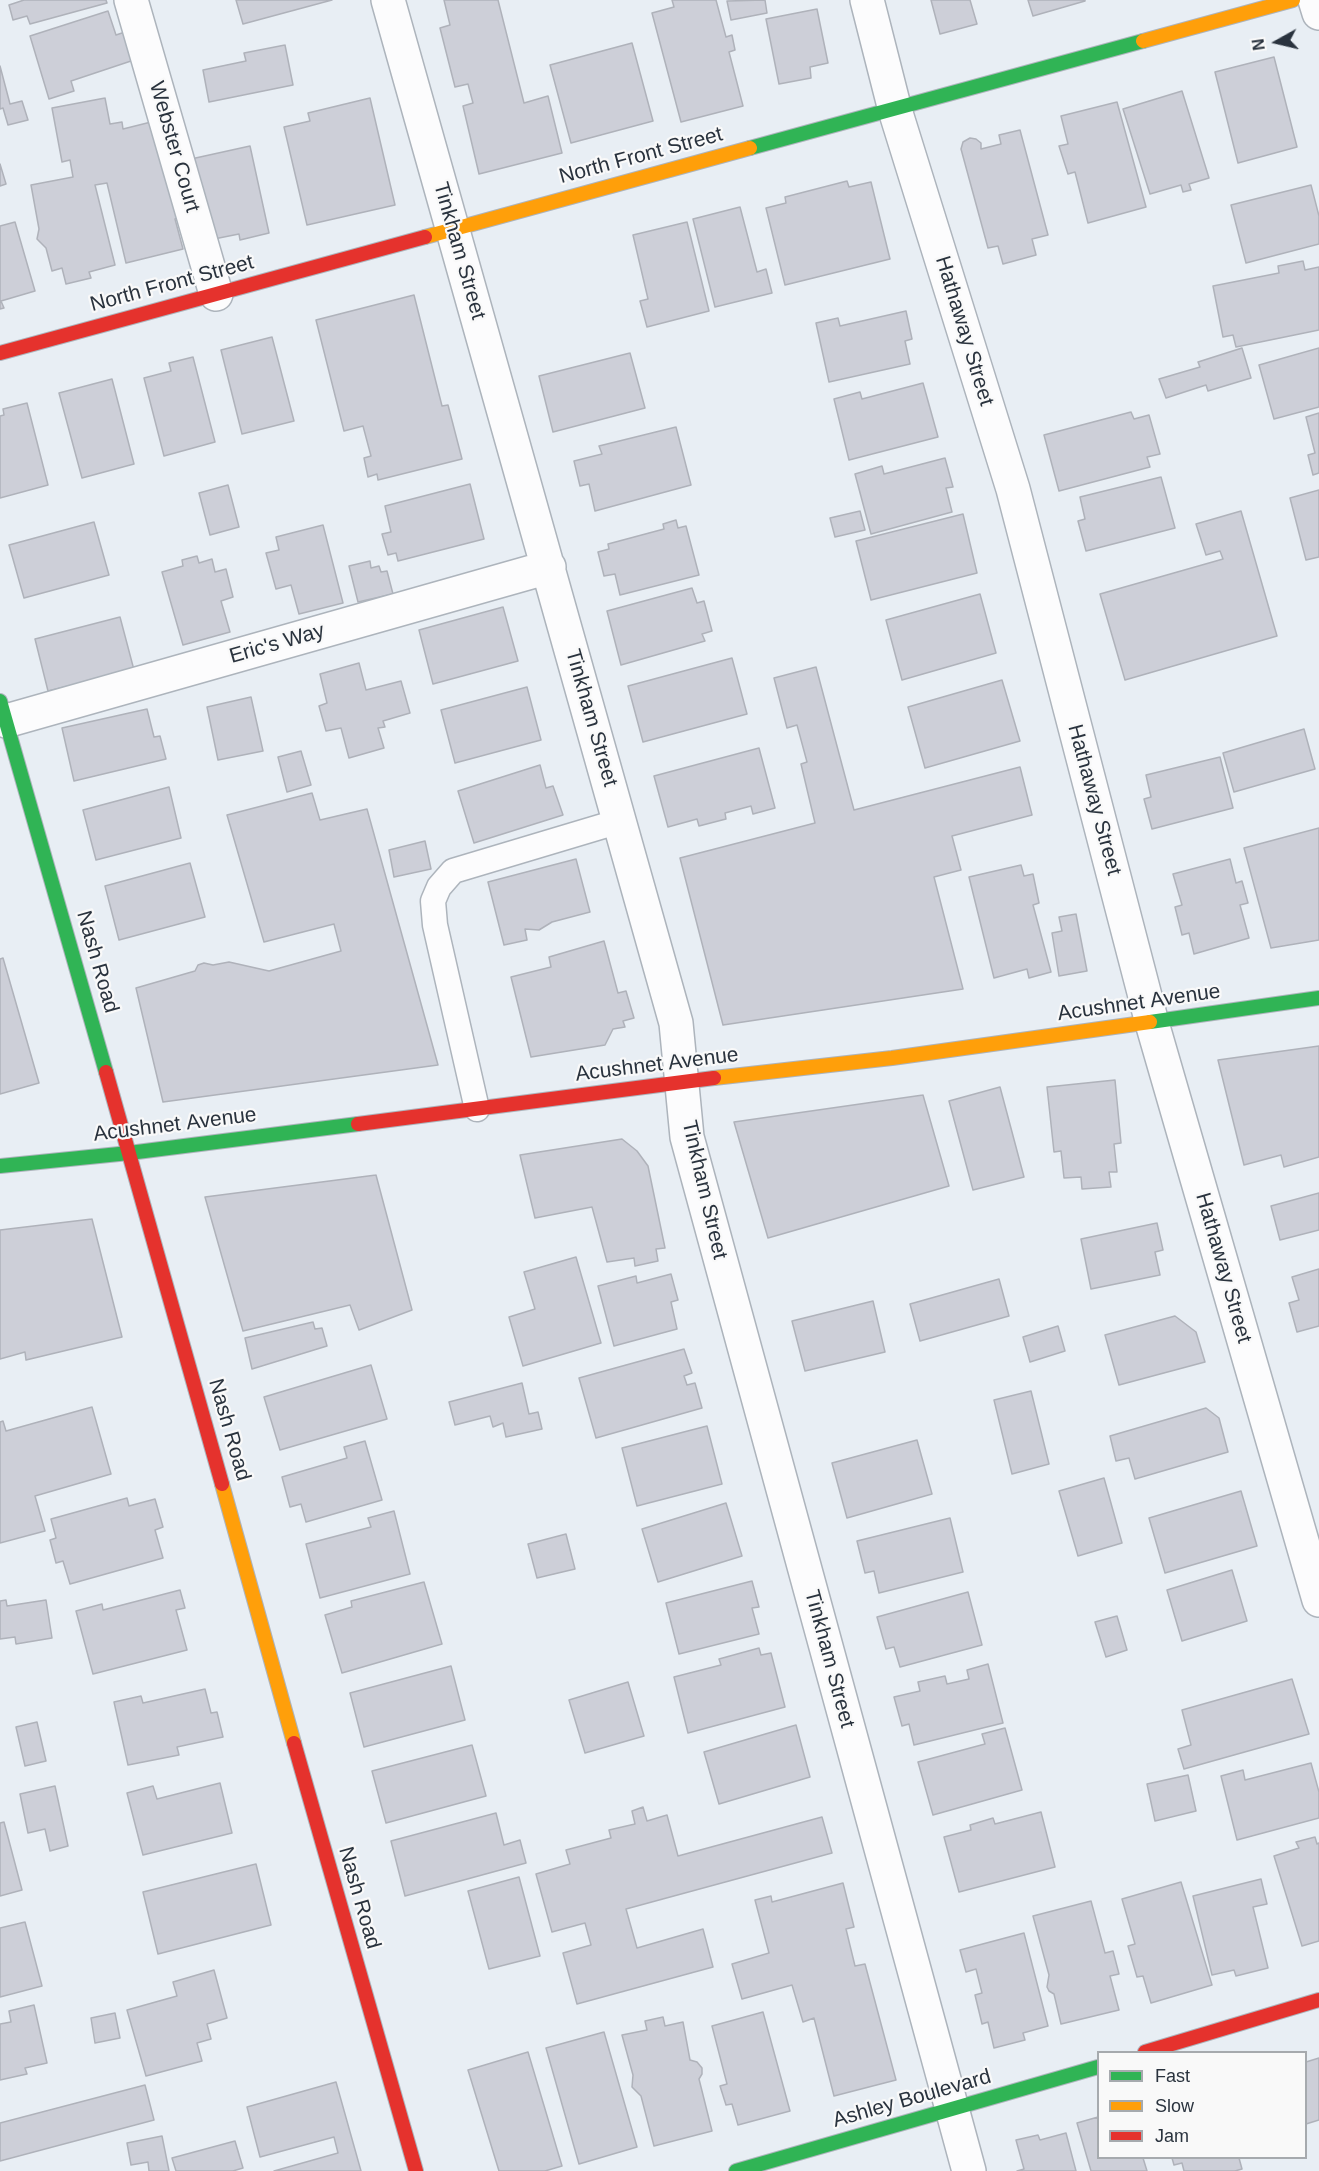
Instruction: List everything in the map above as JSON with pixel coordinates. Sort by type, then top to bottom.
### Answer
[{"type":"main road","name":"North Front Street","points":[[0,353],[1293,0]]},
{"type":"main road","name":"Nash Road","points":[[3,711],[416,2171]]},
{"type":"main road","name":"Acushnet Avenue","points":[[0,1166],[129,1153],[683,1082],[869,1061],[1319,998]]},
{"type":"main road","points":[[1148,2051],[1319,2000]]},
{"type":"main road","name":"Ashley Boulevard","points":[[736,2171],[1097,2067]]},
{"type":"street","name":"Webster Court","points":[[131,0],[216,294]]},
{"type":"street","name":"Tinkham Street","points":[[388,0],[676,1023],[687,1137],[969,2171]]},
{"type":"street","name":"Hathaway Street","points":[[867,0],[895,110],[1013,489],[1152,1023],[1319,1600]]},
{"type":"street","points":[[1315,0],[1319,13]]},
{"type":"street","name":"Eric's Way","points":[[3,711],[549,567]]},
{"type":"lane","points":[[477,1109],[435,925],[433,901],[439,888],[453,870],[620,821]]},
{"type":"building","points":[[24,0],[106,0],[107,3],[30,24],[27,16],[13,20],[9,5]]},
{"type":"building","points":[[236,0],[332,0],[243,24]]},
{"type":"building","points":[[444,0],[498,0],[524,103],[548,96],[562,153],[479,174],[463,106],[473,103],[468,84],[455,87],[440,28],[450,25]]},
{"type":"building","points":[[672,0],[716,0],[726,37],[732,35],[735,50],[729,52],[743,106],[681,122],[652,13],[674,7]]},
{"type":"building","points":[[765,0],[767,13],[731,20],[727,1]]},
{"type":"building","points":[[931,0],[970,0],[977,24],[940,34]]},
{"type":"building","points":[[1028,0],[1085,0],[1085,1],[1033,16]]},
{"type":"building","points":[[817,9],[828,63],[810,67],[811,78],[779,84],[766,19]]},
{"type":"building","points":[[108,11],[116,35],[125,32],[134,60],[71,81],[74,91],[49,99],[30,36]]},
{"type":"building","points":[[632,43],[653,121],[571,143],[550,65]]},
{"type":"building","points":[[285,45],[293,85],[209,102],[203,70],[246,61],[244,53]]},
{"type":"building","points":[[1274,57],[1297,147],[1238,163],[1215,72]]},
{"type":"building","points":[[0,66],[10,104],[22,101],[28,120],[8,125],[3,108],[0,109]]},
{"type":"building","points":[[1182,91],[1209,178],[1189,184],[1191,190],[1183,192],[1181,185],[1150,194],[1123,109]]},
{"type":"building","points":[[105,98],[110,124],[122,122],[123,129],[151,122],[181,217],[175,219],[183,249],[126,263],[107,183],[95,185],[115,265],[89,272],[91,278],[66,284],[62,268],[52,271],[46,248],[37,239],[39,229],[31,185],[73,177],[70,160],[62,162],[52,108]]},
{"type":"building","points":[[370,98],[395,205],[307,225],[284,127],[310,121],[308,113]]},
{"type":"building","points":[[1117,102],[1146,207],[1088,223],[1075,172],[1068,174],[1059,146],[1068,144],[1061,116]]},
{"type":"building","points":[[1020,130],[1048,235],[1032,239],[1036,255],[1003,264],[998,246],[988,248],[961,149],[963,142],[970,138],[981,143],[981,149],[1001,144],[999,135]]},
{"type":"building","points":[[250,146],[269,233],[240,240],[239,234],[209,240],[191,159]]},
{"type":"building","points":[[0,164],[6,184],[0,186]]},
{"type":"building","points":[[847,181],[849,187],[871,182],[890,259],[785,285],[766,208],[786,203],[785,197]]},
{"type":"building","points":[[1311,185],[1319,216],[1319,244],[1246,263],[1231,205]]},
{"type":"building","points":[[740,207],[757,272],[766,269],[772,293],[715,307],[693,219]]},
{"type":"building","points":[[15,222],[35,291],[1,301],[4,308],[0,309],[0,226]]},
{"type":"building","points":[[687,222],[709,311],[647,327],[640,301],[648,299],[633,235]]},
{"type":"building","points":[[1303,261],[1305,270],[1319,267],[1319,330],[1236,347],[1233,335],[1223,337],[1213,286],[1279,273],[1278,266]]},
{"type":"building","points":[[414,295],[442,406],[448,405],[462,459],[378,480],[377,474],[368,477],[364,458],[371,456],[363,426],[344,431],[316,320]]},
{"type":"building","points":[[906,311],[912,339],[905,341],[910,364],[829,382],[816,323],[838,318],[840,326]]},
{"type":"building","points":[[272,337],[294,421],[242,434],[221,350]]},
{"type":"building","points":[[1242,348],[1251,378],[1208,391],[1206,385],[1166,398],[1159,379],[1200,367],[1198,362]]},
{"type":"building","points":[[1319,348],[1319,407],[1274,419],[1259,365]]},
{"type":"building","points":[[630,353],[645,408],[553,432],[539,376]]},
{"type":"building","points":[[193,357],[215,442],[164,456],[144,378],[171,371],[169,363]]},
{"type":"building","points":[[112,379],[134,464],[82,478],[59,393]]},
{"type":"building","points":[[923,383],[938,437],[849,460],[834,399],[860,392],[862,399]]},
{"type":"building","points":[[27,403],[48,485],[0,498],[0,416],[4,415],[3,409]]},
{"type":"building","points":[[1131,412],[1134,419],[1149,415],[1160,454],[1147,457],[1150,467],[1059,491],[1044,435]]},
{"type":"building","points":[[1319,413],[1319,473],[1313,475],[1308,455],[1315,453],[1306,417]]},
{"type":"building","points":[[676,427],[691,485],[595,511],[589,484],[580,486],[574,461],[602,454],[599,446]]},
{"type":"building","points":[[945,458],[953,487],[946,488],[952,512],[871,534],[855,474],[882,466],[884,474]]},
{"type":"building","points":[[1161,477],[1175,528],[1086,551],[1078,521],[1085,519],[1080,497]]},
{"type":"building","points":[[470,484],[484,539],[398,561],[396,553],[388,555],[382,534],[391,532],[385,506]]},
{"type":"building","points":[[228,485],[239,527],[210,535],[199,493]]},
{"type":"building","points":[[1319,490],[1319,557],[1306,560],[1290,498]]},
{"type":"building","points":[[860,511],[865,530],[835,537],[830,518]]},
{"type":"building","points":[[1241,511],[1277,636],[1125,680],[1100,594],[1223,559],[1220,551],[1206,555],[1196,524]]},
{"type":"building","points":[[963,514],[977,573],[871,600],[856,541]]},
{"type":"building","points":[[676,520],[678,528],[686,526],[699,575],[620,595],[615,574],[604,576],[598,552],[609,549],[608,544],[664,529],[663,524]]},
{"type":"building","points":[[94,522],[109,575],[24,598],[9,545]]},
{"type":"building","points":[[323,525],[343,603],[299,614],[291,585],[276,589],[266,553],[279,550],[276,537]]},
{"type":"building","points":[[197,556],[199,563],[212,559],[215,572],[226,569],[233,597],[221,601],[230,632],[183,645],[162,572],[183,566],[182,560]]},
{"type":"building","points":[[370,561],[371,568],[379,566],[381,572],[387,571],[393,594],[358,602],[349,566]]},
{"type":"building","points":[[692,588],[697,603],[704,601],[712,631],[702,634],[705,641],[621,665],[607,611]]},
{"type":"building","points":[[980,594],[996,653],[902,680],[886,620]]},
{"type":"building","points":[[503,607],[518,661],[433,684],[419,630]]},
{"type":"building","points":[[120,617],[134,670],[48,691],[35,639]]},
{"type":"building","points":[[732,658],[747,714],[643,742],[628,686]]},
{"type":"building","points":[[359,663],[366,690],[401,681],[410,713],[383,721],[385,727],[378,728],[384,748],[349,758],[341,728],[326,731],[319,706],[327,703],[320,674]]},
{"type":"building","points":[[816,667],[854,810],[1020,767],[1032,815],[952,836],[961,870],[934,877],[963,989],[723,1025],[680,858],[815,823],[801,764],[807,762],[797,725],[787,728],[774,678]]},
{"type":"building","points":[[1002,680],[1020,741],[925,768],[908,707]]},
{"type":"building","points":[[527,687],[541,740],[455,763],[441,710]]},
{"type":"building","points":[[251,697],[263,751],[218,760],[207,707]]},
{"type":"building","points":[[147,709],[154,737],[160,736],[166,759],[74,781],[62,728]]},
{"type":"building","points":[[1304,729],[1315,769],[1234,792],[1223,753]]},
{"type":"building","points":[[759,748],[775,808],[753,814],[751,806],[725,813],[726,819],[699,826],[697,819],[668,827],[654,776]]},
{"type":"building","points":[[301,751],[311,785],[287,792],[278,757]]},
{"type":"building","points":[[1220,757],[1233,808],[1152,829],[1144,799],[1151,797],[1146,775]]},
{"type":"building","points":[[540,765],[546,788],[553,786],[563,815],[474,843],[458,791]]},
{"type":"building","points":[[169,787],[181,838],[96,860],[83,810]]},
{"type":"building","points":[[312,793],[320,820],[367,809],[438,1065],[163,1102],[136,988],[195,971],[198,965],[204,963],[213,965],[229,962],[269,971],[341,951],[334,924],[264,942],[227,815]]},
{"type":"building","points":[[1319,828],[1319,940],[1271,948],[1244,848]]},
{"type":"building","points":[[425,841],[431,869],[394,877],[389,850]]},
{"type":"building","points":[[576,859],[590,912],[552,922],[539,930],[525,929],[527,940],[504,945],[488,882]]},
{"type":"building","points":[[1230,859],[1236,883],[1242,881],[1248,903],[1240,905],[1249,938],[1194,954],[1189,933],[1182,935],[1175,907],[1182,905],[1173,874]]},
{"type":"building","points":[[190,863],[205,917],[119,940],[105,886]]},
{"type":"building","points":[[1021,865],[1024,876],[1033,874],[1039,903],[1033,905],[1051,972],[1029,978],[1027,969],[994,978],[969,877]]},
{"type":"building","points":[[1076,914],[1087,971],[1059,976],[1052,933],[1062,931],[1059,917]]},
{"type":"building","points":[[604,941],[618,993],[626,991],[634,1018],[623,1021],[625,1027],[613,1029],[605,1045],[531,1057],[511,977],[551,967],[549,957]]},
{"type":"building","points":[[3,958],[39,1083],[0,1094],[0,959]]},
{"type":"building","points":[[1319,1046],[1319,1157],[1284,1167],[1281,1155],[1244,1165],[1218,1060]]},
{"type":"building","points":[[1115,1080],[1121,1143],[1114,1144],[1117,1172],[1109,1172],[1111,1187],[1082,1189],[1081,1177],[1064,1178],[1061,1151],[1054,1152],[1047,1087]]},
{"type":"building","points":[[1000,1087],[1024,1177],[973,1190],[949,1101]]},
{"type":"building","points":[[923,1095],[949,1186],[768,1238],[734,1122]]},
{"type":"building","points":[[622,1139],[637,1151],[648,1166],[665,1248],[656,1249],[658,1261],[635,1266],[634,1258],[607,1262],[592,1207],[535,1218],[520,1155]]},
{"type":"building","points":[[376,1175],[412,1310],[359,1330],[350,1305],[243,1331],[205,1197]]},
{"type":"building","points":[[1319,1193],[1319,1230],[1280,1240],[1271,1206]]},
{"type":"building","points":[[92,1219],[122,1337],[26,1360],[25,1352],[0,1359],[0,1230]]},
{"type":"building","points":[[1157,1223],[1163,1250],[1155,1252],[1160,1275],[1091,1289],[1081,1239]]},
{"type":"building","points":[[576,1257],[601,1343],[523,1366],[509,1317],[535,1309],[524,1272]]},
{"type":"building","points":[[1319,1269],[1319,1326],[1297,1332],[1289,1303],[1299,1300],[1292,1277]]},
{"type":"building","points":[[671,1274],[678,1300],[671,1302],[677,1329],[614,1346],[598,1286],[636,1276],[637,1283]]},
{"type":"building","points":[[999,1279],[1009,1316],[920,1341],[910,1304]]},
{"type":"building","points":[[873,1301],[885,1352],[805,1371],[792,1321]]},
{"type":"building","points":[[1175,1316],[1196,1332],[1205,1362],[1119,1385],[1105,1335]]},
{"type":"building","points":[[313,1322],[315,1329],[322,1328],[327,1346],[252,1369],[245,1338]]},
{"type":"building","points":[[1058,1326],[1065,1351],[1030,1362],[1023,1337]]},
{"type":"building","points":[[684,1349],[692,1373],[684,1376],[687,1385],[695,1383],[702,1408],[596,1438],[579,1378]]},
{"type":"building","points":[[371,1365],[387,1419],[280,1450],[264,1397]]},
{"type":"building","points":[[522,1383],[529,1414],[538,1412],[542,1429],[506,1437],[503,1423],[493,1427],[490,1416],[455,1425],[449,1402]]},
{"type":"building","points":[[1031,1391],[1049,1464],[1012,1474],[994,1400]]},
{"type":"building","points":[[92,1407],[111,1474],[35,1496],[45,1531],[0,1543],[0,1422],[3,1421],[6,1431]]},
{"type":"building","points":[[1206,1408],[1219,1418],[1228,1452],[1135,1479],[1129,1458],[1116,1461],[1110,1436]]},
{"type":"building","points":[[707,1426],[722,1484],[637,1506],[622,1448]]},
{"type":"building","points":[[917,1440],[932,1494],[847,1518],[832,1463]]},
{"type":"building","points":[[365,1441],[382,1500],[306,1522],[301,1504],[290,1507],[282,1477],[347,1458],[344,1447]]},
{"type":"building","points":[[1104,1478],[1122,1543],[1078,1556],[1059,1491]]},
{"type":"building","points":[[1241,1491],[1257,1546],[1165,1573],[1149,1518]]},
{"type":"building","points":[[127,1498],[129,1506],[155,1499],[163,1527],[155,1530],[163,1558],[70,1584],[63,1561],[56,1563],[50,1540],[56,1538],[51,1519]]},
{"type":"building","points":[[726,1503],[742,1556],[658,1582],[642,1529]]},
{"type":"building","points":[[394,1511],[410,1574],[320,1598],[306,1544],[371,1527],[368,1518]]},
{"type":"building","points":[[950,1518],[963,1572],[879,1593],[874,1571],[865,1573],[857,1541]]},
{"type":"building","points":[[566,1534],[575,1569],[537,1578],[528,1544]]},
{"type":"building","points":[[1232,1570],[1247,1621],[1182,1641],[1167,1590]]},
{"type":"building","points":[[752,1581],[759,1607],[752,1608],[759,1634],[679,1654],[666,1603]]},
{"type":"building","points":[[424,1582],[442,1644],[342,1673],[325,1615],[352,1607],[351,1601]]},
{"type":"building","points":[[180,1590],[185,1608],[176,1610],[187,1650],[93,1674],[76,1611],[102,1604],[103,1610]]},
{"type":"building","points":[[968,1592],[982,1645],[900,1667],[894,1647],[886,1649],[877,1617]]},
{"type":"building","points":[[6,1600],[7,1606],[46,1600],[52,1638],[16,1644],[15,1637],[0,1639],[0,1601]]},
{"type":"building","points":[[1117,1616],[1127,1650],[1106,1657],[1095,1622]]},
{"type":"building","points":[[759,1648],[761,1655],[771,1653],[785,1707],[688,1733],[674,1677],[721,1665],[719,1659]]},
{"type":"building","points":[[988,1664],[1003,1723],[914,1745],[909,1724],[902,1726],[894,1697],[920,1691],[918,1682],[945,1676],[947,1684],[969,1679],[967,1670]]},
{"type":"building","points":[[451,1666],[465,1720],[364,1747],[350,1693]]},
{"type":"building","points":[[1292,1679],[1309,1734],[1184,1769],[1178,1749],[1191,1745],[1182,1710]]},
{"type":"building","points":[[628,1682],[644,1736],[585,1753],[569,1700]]},
{"type":"building","points":[[205,1689],[211,1713],[217,1712],[223,1737],[177,1747],[179,1755],[128,1765],[114,1702],[141,1696],[143,1703]]},
{"type":"building","points":[[37,1722],[46,1761],[25,1766],[16,1727]]},
{"type":"building","points":[[796,1725],[810,1777],[719,1804],[704,1752]]},
{"type":"building","points":[[1005,1728],[1022,1790],[933,1815],[918,1762],[985,1744],[982,1734]]},
{"type":"building","points":[[472,1745],[486,1796],[386,1823],[372,1771]]},
{"type":"building","points":[[1311,1763],[1319,1792],[1319,1818],[1237,1840],[1221,1776],[1243,1770],[1245,1780]]},
{"type":"building","points":[[1188,1775],[1196,1811],[1155,1821],[1147,1784]]},
{"type":"building","points":[[220,1783],[232,1833],[143,1855],[127,1793],[153,1786],[157,1799]]},
{"type":"building","points":[[55,1786],[68,1846],[50,1851],[45,1829],[28,1833],[20,1794]]},
{"type":"building","points":[[643,1807],[647,1821],[667,1815],[678,1856],[822,1817],[832,1853],[626,1909],[637,1948],[703,1929],[713,1967],[577,2004],[563,1953],[591,1945],[585,1923],[552,1932],[536,1874],[570,1864],[566,1850],[611,1838],[609,1830],[635,1824],[632,1811]]},
{"type":"building","points":[[1041,1812],[1055,1867],[959,1892],[944,1837],[971,1830],[970,1825],[993,1818],[995,1824]]},
{"type":"building","points":[[496,1813],[504,1845],[520,1840],[526,1863],[405,1896],[391,1841]]},
{"type":"building","points":[[4,1822],[22,1890],[0,1896],[0,1823]]},
{"type":"building","points":[[1315,1837],[1317,1844],[1319,1843],[1319,1941],[1302,1946],[1274,1856],[1299,1848],[1296,1842]]},
{"type":"building","points":[[256,1864],[271,1925],[158,1954],[143,1892]]},
{"type":"building","points":[[519,1877],[540,1956],[489,1969],[468,1891]]},
{"type":"building","points":[[1261,1879],[1267,1904],[1253,1907],[1268,1968],[1236,1976],[1234,1970],[1212,1975],[1193,1896]]},
{"type":"building","points":[[1181,1882],[1212,1985],[1151,2003],[1143,1976],[1137,1977],[1128,1946],[1135,1944],[1122,1899]]},
{"type":"building","points":[[843,1883],[854,1927],[846,1929],[855,1966],[865,1964],[896,2080],[834,2096],[814,2018],[803,2022],[792,1985],[742,1999],[732,1964],[769,1953],[755,1900],[771,1896],[772,1902]]},
{"type":"building","points":[[1091,1901],[1105,1953],[1113,1951],[1119,1974],[1110,1976],[1119,2010],[1061,2024],[1054,1994],[1047,1987],[1049,1975],[1033,1916]]},
{"type":"building","points":[[25,1922],[42,1986],[0,1997],[0,1928]]},
{"type":"building","points":[[1024,1933],[1048,2026],[1023,2033],[1025,2040],[994,2048],[988,2022],[982,2024],[975,1995],[982,1993],[976,1969],[966,1972],[960,1950]]},
{"type":"building","points":[[214,1970],[227,2018],[207,2024],[211,2039],[197,2043],[202,2061],[146,2076],[127,2010],[177,1996],[173,1982]]},
{"type":"building","points":[[34,2005],[47,2063],[25,2068],[27,2074],[0,2080],[0,2024],[11,2022],[9,2011]]},
{"type":"building","points":[[763,2012],[790,2111],[738,2125],[732,2104],[726,2105],[720,2086],[727,2084],[712,2026]]},
{"type":"building","points":[[115,2013],[120,2038],[95,2043],[91,2018]]},
{"type":"building","points":[[663,2017],[665,2026],[683,2022],[690,2060],[697,2062],[702,2068],[699,2079],[712,2131],[654,2146],[641,2096],[632,2087],[633,2075],[622,2035],[647,2030],[645,2021]]},
{"type":"building","points":[[604,2032],[637,2147],[579,2164],[546,2048]]},
{"type":"building","points":[[528,2052],[562,2166],[545,2171],[499,2171],[468,2070]]},
{"type":"building","points":[[1319,2058],[1319,2120],[1307,2124],[1307,2062]]},
{"type":"building","points":[[336,2082],[361,2171],[274,2171],[338,2153],[334,2137],[260,2157],[247,2107]]},
{"type":"building","points":[[145,2085],[154,2120],[0,2161],[0,2123]]},
{"type":"building","points":[[1097,2117],[1097,2159],[1143,2159],[1147,2171],[1091,2171],[1077,2123]]},
{"type":"building","points":[[1066,2133],[1076,2171],[1017,2171],[1024,2169],[1016,2140],[1038,2135],[1040,2140]]},
{"type":"building","points":[[162,2136],[169,2171],[149,2171],[148,2162],[131,2165],[127,2143]]},
{"type":"building","points":[[235,2141],[243,2168],[233,2171],[176,2171],[172,2158]]},
{"type":"building","points":[[1172,2159],[1239,2159],[1242,2169],[1184,2171],[1182,2163],[1174,2165]]},
{"type":"traffic: fast","points":[[750,148],[1143,41]]},
{"type":"traffic: fast","points":[[0,701],[106,1072]]},
{"type":"traffic: fast","points":[[1150,1022],[1319,998]]},
{"type":"traffic: fast","points":[[0,1166],[129,1153],[358,1124]]},
{"type":"traffic: fast","points":[[736,2171],[1097,2067]]},
{"type":"traffic: slow","points":[[1143,41],[1293,0]]},
{"type":"traffic: slow","points":[[425,237],[750,148]]},
{"type":"traffic: slow","points":[[714,1078],[892,1058],[1150,1022]]},
{"type":"traffic: slow","points":[[222,1484],[294,1743]]},
{"type":"traffic: jam","points":[[0,353],[425,237]]},
{"type":"traffic: jam","points":[[106,1072],[222,1484]]},
{"type":"traffic: jam","points":[[358,1124],[714,1078]]},
{"type":"traffic: jam","points":[[294,1743],[416,2171]]},
{"type":"traffic: jam","points":[[1148,2051],[1319,2000]]}]
